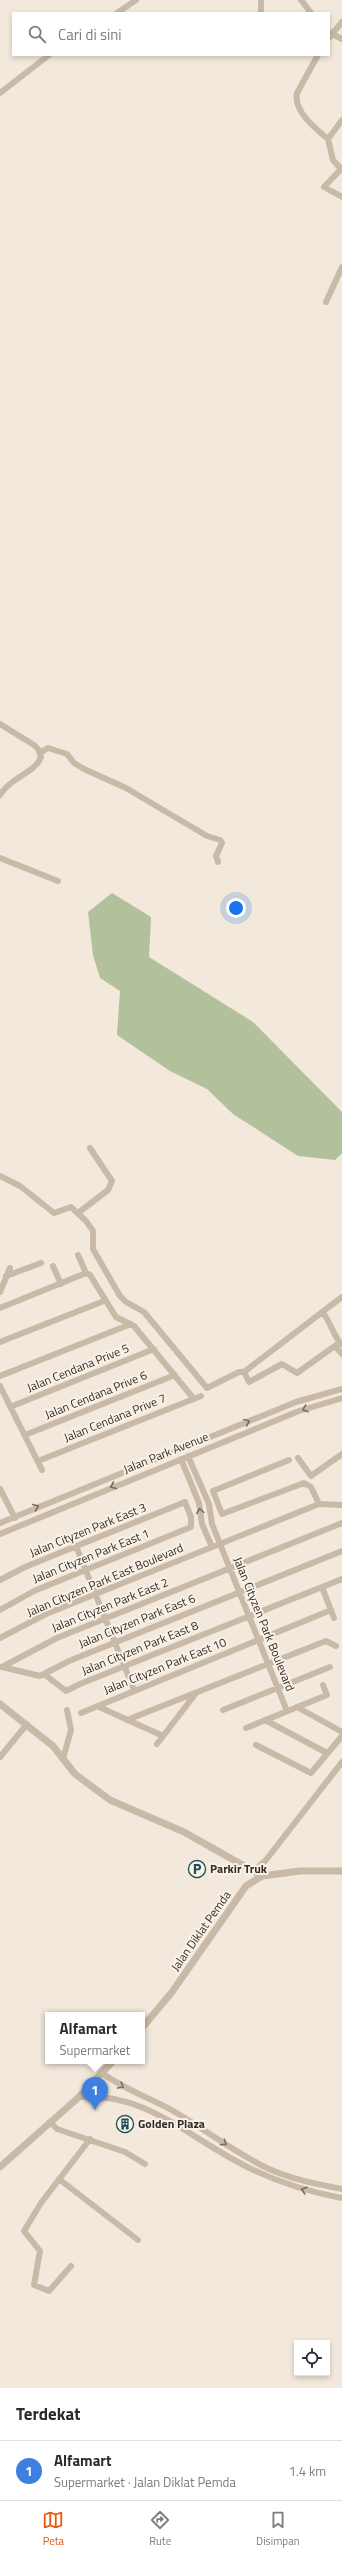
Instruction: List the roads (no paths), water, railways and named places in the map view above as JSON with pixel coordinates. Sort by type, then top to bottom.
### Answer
[{"type":"street","points":[[118,12],[136,0]]},
{"type":"street","points":[[261,0],[261,12]]},
{"type":"street","points":[[301,0],[310,12]]},
{"type":"street","points":[[342,22],[330,35],[342,39]]},
{"type":"street","points":[[0,93],[48,56]]},
{"type":"street","points":[[317,56],[297,93],[296,99],[300,111],[328,139],[333,160],[342,169],[324,187],[342,197]]},
{"type":"street","points":[[328,139],[342,120]]},
{"type":"street","points":[[326,302],[342,267]]},
{"type":"street","points":[[0,794],[14,778],[37,766],[41,757],[34,745],[1,727]]},
{"type":"street","points":[[40,753],[48,748],[60,750],[84,769],[126,788],[207,836],[220,840],[222,843],[216,856],[218,862]]},
{"type":"street","points":[[0,858],[58,881]]},
{"type":"street","points":[[78,1213],[108,1190],[112,1181],[90,1148]]},
{"type":"street","points":[[0,1176],[20,1186],[54,1213],[71,1207],[78,1213],[92,1230],[93,1249],[120,1296],[126,1302],[144,1312],[208,1388],[239,1372],[244,1372],[294,1331],[323,1314],[342,1297]]},
{"type":"street","points":[[78,1256],[86,1273],[90,1275],[104,1301],[116,1317],[131,1324],[154,1349],[194,1399]]},
{"type":"street","points":[[6,1276],[41,1263]]},
{"type":"street","points":[[54,1266],[61,1284]]},
{"type":"street","points":[[0,1292],[10,1268]]},
{"type":"street","points":[[0,1308],[86,1273]]},
{"type":"street","points":[[0,1342],[104,1301]]},
{"type":"street","points":[[323,1314],[331,1323],[342,1354]]},
{"type":"street","points":[[0,1376],[131,1324]]},
{"type":"street","points":[[244,1372],[249,1382],[282,1364],[297,1373],[339,1345]]},
{"type":"street","name":"Jalan Cendana Prive 5","points":[[10,1406],[154,1349]]},
{"type":"street","name":"Jalan Cendana Prive 6","points":[[25,1435],[175,1375]]},
{"type":"street","points":[[0,1386],[42,1470]]},
{"type":"street","name":"Jalan Park Avenue","points":[[0,1523],[296,1402],[342,1389]]},
{"type":"street","name":"Jalan Cendana Prive 7","points":[[38,1461],[201,1396]]},
{"type":"street","name":"Jalan Park Avenue","points":[[0,1534],[18,1525],[299,1411],[342,1398]]},
{"type":"street","points":[[226,1431],[229,1440]]},
{"type":"street","points":[[298,1458],[311,1476],[342,1454]]},
{"type":"street","name":"Jalan Cityzen Park Boulevard","points":[[188,1456],[209,1504],[212,1524],[287,1711]]},
{"type":"street","points":[[180,1459],[199,1503],[202,1524],[212,1547]]},
{"type":"street","points":[[289,1460],[213,1491],[222,1514],[304,1483],[311,1487],[318,1504],[342,1505]]},
{"type":"street","points":[[0,1490],[18,1525]]},
{"type":"street","name":"Jalan Cityzen Park East 1","points":[[0,1610],[34,1591],[191,1527],[191,1517],[185,1502]]},
{"type":"street","name":"Jalan Cityzen Park East 3","points":[[0,1580],[25,1566],[185,1502]]},
{"type":"street","name":"Jalan Cityzen Park East Boulevard","points":[[0,1638],[46,1614],[318,1504]]},
{"type":"street","name":"Jalan Cityzen Park East 2","points":[[1,1667],[57,1638],[342,1523]]},
{"type":"street","points":[[76,1546],[134,1690]]},
{"type":"street","name":"Jalan Cityzen Park East 6","points":[[44,1674],[69,1661],[115,1642],[342,1551]]},
{"type":"street","name":"Jalan Cityzen Park East 8","points":[[44,1674],[66,1692],[125,1666],[342,1579]]},
{"type":"street","points":[[322,1587],[334,1618]]},
{"type":"street","name":"Jalan Cityzen Park East 10","points":[[81,1713],[331,1610]]},
{"type":"street","points":[[127,1720],[326,1641],[336,1646]]},
{"type":"street","points":[[1,1667],[40,1676],[44,1674]]},
{"type":"street","points":[[223,1710],[330,1667]]},
{"type":"street","points":[[246,1728],[327,1695],[323,1685]]},
{"type":"street","points":[[157,1744],[197,1692]]},
{"type":"street","points":[[0,1704],[28,1724],[53,1746],[76,1774],[110,1800],[184,1832],[256,1870],[262,1876]]},
{"type":"street","points":[[97,1706],[163,1736]]},
{"type":"street","points":[[297,1707],[342,1732]]},
{"type":"street","points":[[63,1758],[71,1730],[67,1710]]},
{"type":"street","points":[[265,1720],[327,1753]]},
{"type":"street","points":[[0,1757],[28,1724]]},
{"type":"street","points":[[256,1744],[311,1773],[342,1736]]},
{"type":"street","points":[[256,1870],[266,1860],[342,1762]]},
{"type":"street","name":"Jalan Diklat Pemda","points":[[145,2024],[172,1992],[246,1886],[262,1876],[300,1871],[342,1871]]},
{"type":"street","points":[[0,2168],[78,2097],[110,2064]]},
{"type":"street","points":[[102,2073],[119,2085],[162,2104],[239,2153],[270,2169],[310,2183],[342,2189]]},
{"type":"street","points":[[78,2097],[98,2095],[115,2098],[158,2114],[266,2177],[307,2192],[342,2198]]},
{"type":"street","points":[[50,2122],[57,2128],[125,2152],[145,2164]]},
{"type":"street","points":[[71,2266],[49,2291],[34,2285],[40,2251],[24,2231],[37,2209],[90,2139]]},
{"type":"street","points":[[59,2179],[138,2240]]},
{"type":"place","name":"Parkir Truk","points":[[197,1869]]},
{"type":"place","name":"Alfamart","points":[[95,2110]]},
{"type":"place","name":"Golden Plaza","points":[[125,2124]]}]
